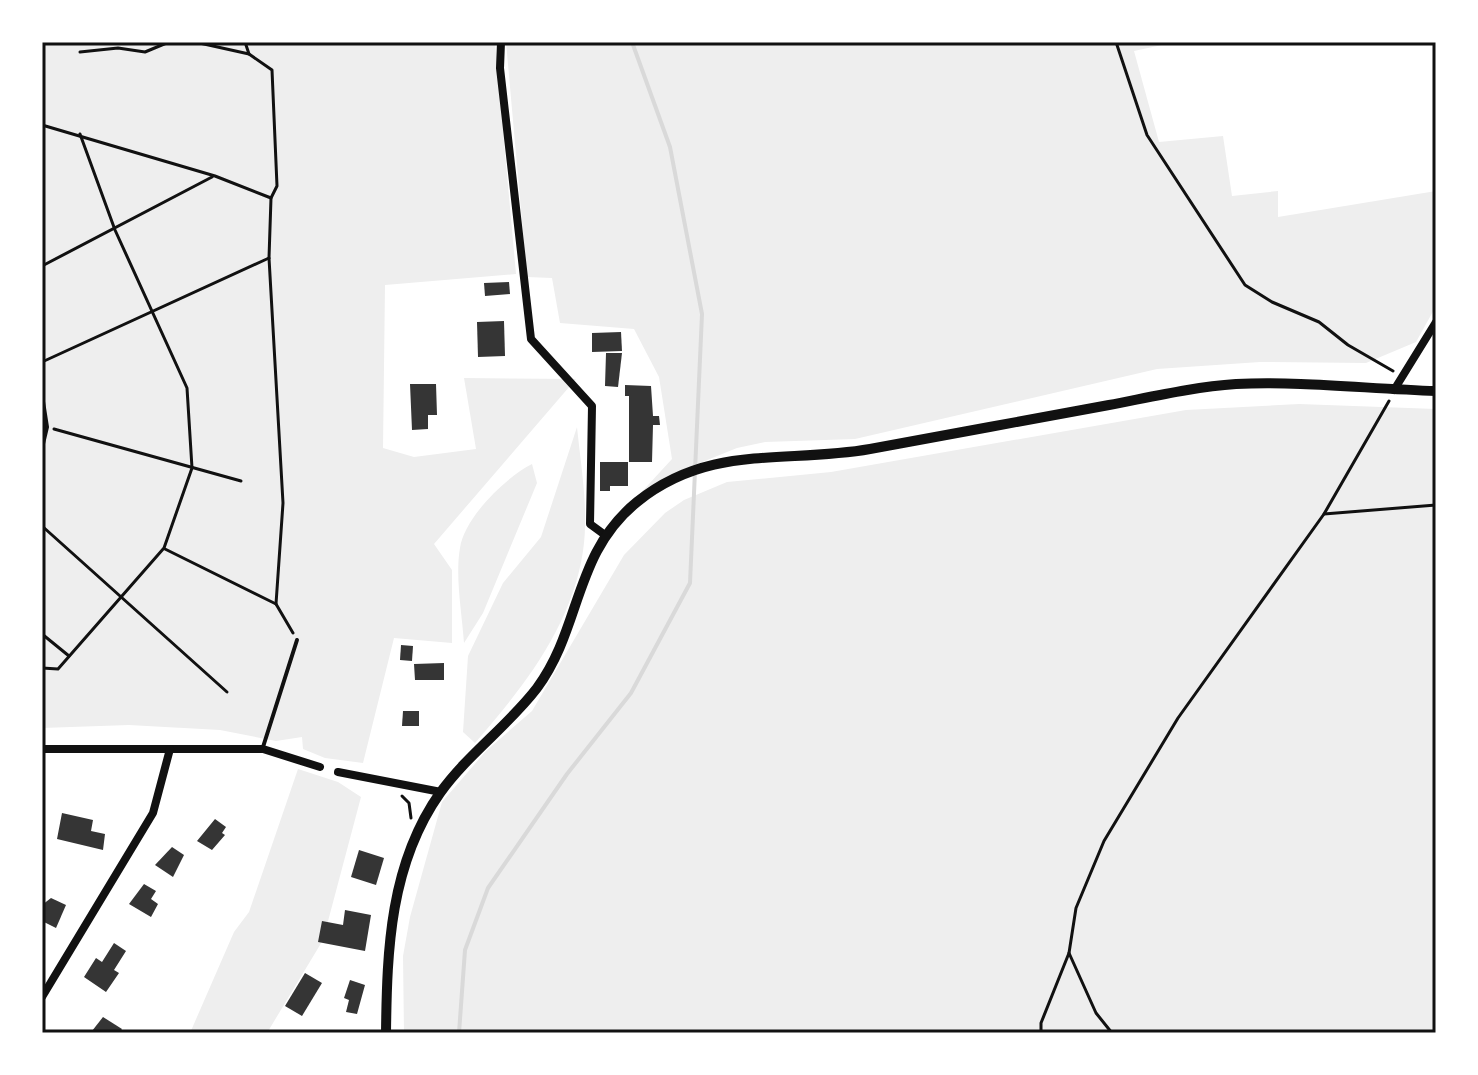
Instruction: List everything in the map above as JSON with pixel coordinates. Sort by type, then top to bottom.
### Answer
[{"type":"street","points":[[501,42],[500,68],[531,339],[592,406],[590,524],[605,535]]},
{"type":"street","points":[[1394,390],[1436,322]]},
{"type":"street","points":[[386,1033],[393,907],[414,836],[441,792],[538,686],[567,630],[584,573],[605,535],[637,502],[705,465],[746,456],[866,450],[1187,389],[1283,383],[1436,391]]},
{"type":"street","points":[[42,749],[263,749],[320,767]]},
{"type":"street","points":[[42,997],[153,813],[170,749]]},
{"type":"street","points":[[338,772],[441,792]]},
{"type":"lane","points":[[42,395],[47,427],[42,448]]},
{"type":"lane","points":[[263,749],[297,640]]},
{"type":"path","points":[[117,42],[118,48]]},
{"type":"path","points":[[80,52],[118,48],[145,52],[169,42]]},
{"type":"path","points":[[195,42],[249,54],[272,70],[277,186],[271,198],[269,258],[283,503],[276,604]]},
{"type":"path","points":[[245,42],[249,54]]},
{"type":"path","points":[[1116,42],[1147,135],[1245,285],[1272,302],[1319,322],[1348,345],[1403,377]]},
{"type":"path","points":[[42,126],[80,134],[215,176],[271,198]]},
{"type":"path","points":[[42,668],[58,669],[164,548],[192,468],[187,388],[115,230],[80,134]]},
{"type":"path","points":[[42,266],[215,176]]},
{"type":"path","points":[[42,362],[269,258]]},
{"type":"path","points":[[1041,1033],[1041,1023],[1069,953],[1076,908],[1104,841],[1178,718],[1324,514],[1394,390]]},
{"type":"path","points":[[47,427],[241,481]]},
{"type":"path","points":[[1324,514],[1436,505]]},
{"type":"path","points":[[42,526],[227,692]]},
{"type":"path","points":[[164,548],[276,604],[297,640]]},
{"type":"path","points":[[42,634],[69,656]]},
{"type":"path","points":[[1069,953],[1096,1013],[1112,1033]]},
{"type":"shaded area","points":[[42,42],[495,42],[516,274],[385,285],[383,448],[414,457],[476,449],[464,378],[576,379],[434,544],[452,570],[452,643],[394,638],[363,763],[325,758],[303,749],[302,737],[276,741],[220,730],[129,725],[42,728]]},
{"type":"shaded area","points":[[506,42],[1176,42],[1134,51],[1159,142],[1223,136],[1232,196],[1278,191],[1278,217],[1436,191],[1436,306],[1416,342],[1366,363],[1260,362],[1157,369],[855,439],[765,442],[737,448],[675,473],[637,497],[672,459],[659,377],[634,329],[560,323],[552,278],[527,277]]},
{"type":"shaded area","points":[[1299,404],[1436,409],[1436,1033],[404,1033],[403,956],[410,917],[442,802],[486,751],[532,711],[624,555],[665,513],[684,500],[727,482],[831,472],[1186,410]]},
{"type":"shaded area","points":[[577,427],[585,520],[577,579],[557,630],[543,654],[511,700],[475,743],[463,732],[468,656],[503,583],[541,537]]},
{"type":"shaded area","points":[[532,464],[537,483],[483,613],[464,643],[458,571],[463,536],[488,500],[510,478]]},
{"type":"shaded area","points":[[298,769],[338,782],[361,797],[323,940],[267,1033],[190,1033],[234,932],[249,912]]},
{"type":"building","points":[[509,282],[510,294],[485,296],[484,283]]},
{"type":"building","points":[[504,321],[505,356],[478,357],[477,322]]},
{"type":"building","points":[[621,332],[622,351],[592,352],[592,333]]},
{"type":"building","points":[[606,353],[622,353],[618,387],[605,386]]},
{"type":"building","points":[[410,384],[436,384],[437,415],[428,415],[428,429],[412,430]]},
{"type":"building","points":[[625,385],[651,386],[653,416],[659,416],[660,425],[653,425],[652,462],[629,462],[629,396],[625,396]]},
{"type":"building","points":[[600,462],[628,462],[628,486],[610,486],[610,491],[600,491]]},
{"type":"building","points":[[401,645],[413,646],[412,661],[400,660]]},
{"type":"building","points":[[444,663],[444,680],[415,680],[414,664]]},
{"type":"building","points":[[403,711],[419,711],[419,726],[402,726]]},
{"type":"building","points":[[62,813],[93,820],[91,831],[105,834],[103,850],[57,839]]},
{"type":"building","points":[[215,819],[226,827],[222,833],[225,835],[212,850],[197,841]]},
{"type":"building","points":[[172,847],[184,855],[173,877],[155,865]]},
{"type":"building","points":[[359,850],[384,858],[376,885],[351,877]]},
{"type":"building","points":[[144,884],[156,891],[151,899],[158,904],[151,917],[129,904]]},
{"type":"building","points":[[51,898],[66,905],[56,928],[42,921],[42,905]]},
{"type":"building","points":[[345,910],[371,915],[365,951],[318,942],[322,921],[343,925]]},
{"type":"building","points":[[114,943],[126,951],[114,970],[119,973],[106,992],[84,977],[96,958],[102,962]]},
{"type":"building","points":[[305,973],[322,983],[302,1016],[285,1006]]},
{"type":"building","points":[[350,980],[365,985],[357,1014],[346,1012],[349,1000],[344,998]]},
{"type":"building","points":[[103,1017],[122,1029],[119,1033],[92,1031]]},
{"type":"waterway","points":[[459,1033],[465,950],[488,888],[567,774],[631,693],[690,583],[702,314],[670,147],[632,42]]}]
